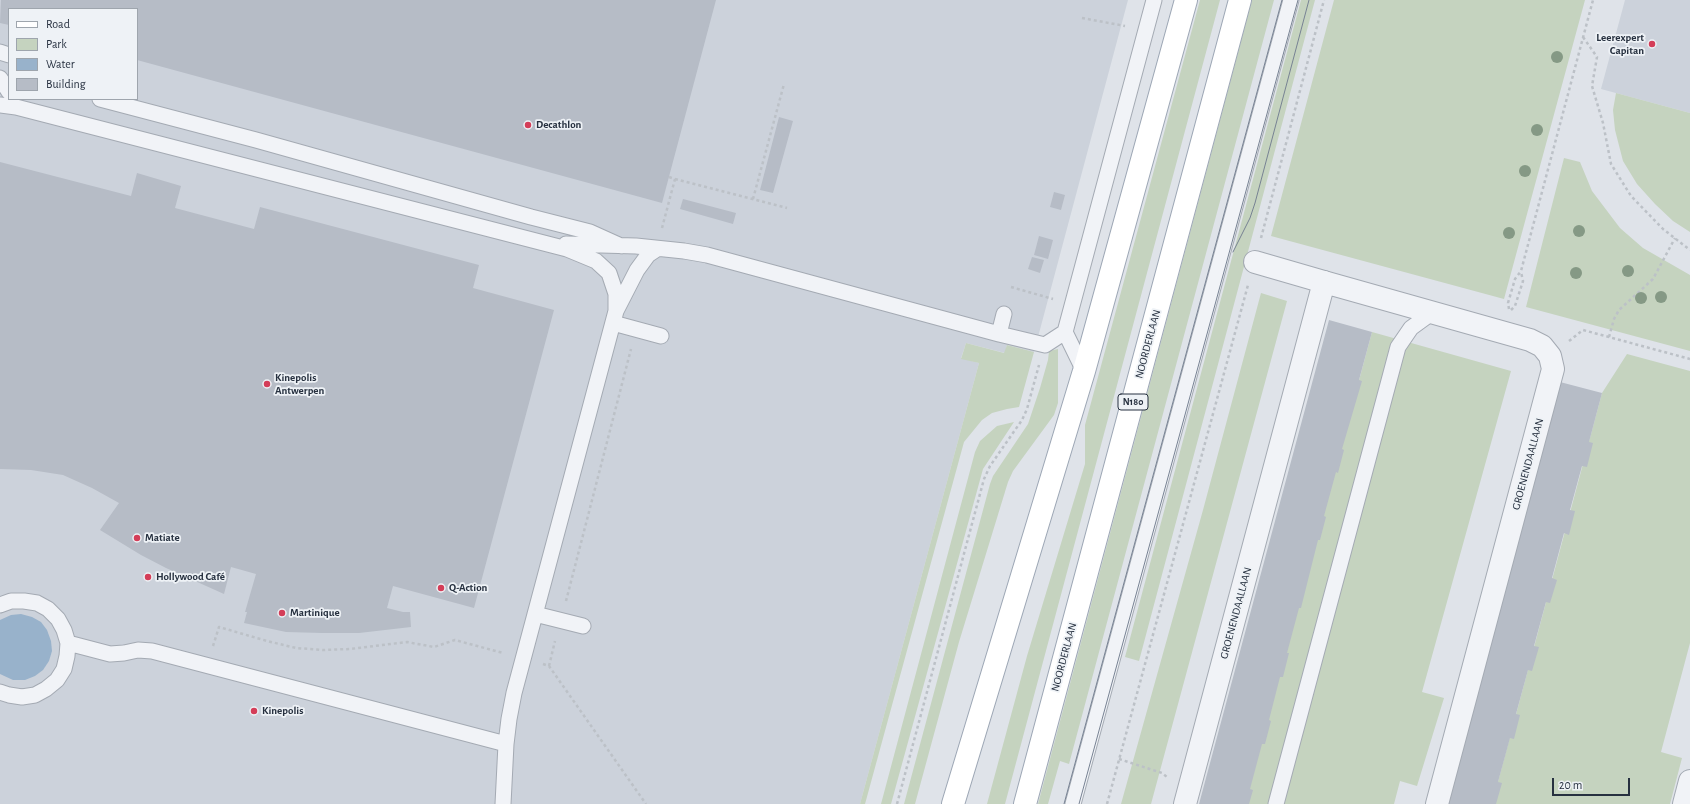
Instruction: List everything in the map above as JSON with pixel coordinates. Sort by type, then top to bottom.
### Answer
[{"type":"main road","points":[[953,804],[1084,371],[1186,0]]},
{"type":"main road","name":"NOORDERLAAN","points":[[1025,804],[1240,0]]},
{"type":"street","points":[[1254,262],[1530,340],[1542,346],[1550,356]]},
{"type":"street","name":"GROENENDAALLAAN","points":[[1187,797],[1324,282]]},
{"type":"street","name":"GROENENDAALLAAN","points":[[1437,804],[1553,369],[1550,356]]},
{"type":"street","points":[[1684,804],[1690,781]]},
{"type":"lane","points":[[1084,371],[1065,332],[1154,0]]},
{"type":"lane","points":[[1073,804],[1291,0]]},
{"type":"lane","points":[[0,78],[8,90]]},
{"type":"lane","points":[[104,100],[256,140],[531,217],[590,232],[621,246]]},
{"type":"lane","points":[[0,105],[14,103],[254,169],[574,252],[588,257],[609,273],[616,294],[615,317]]},
{"type":"lane","points":[[541,244],[621,246],[684,251],[1045,345],[1065,332]]},
{"type":"lane","points":[[503,804],[506,744],[509,719],[523,658],[615,317],[637,270],[648,255],[657,249]]},
{"type":"lane","points":[[1276,804],[1398,347],[1411,328],[1432,312]]},
{"type":"lane","points":[[999,334],[1004,314]]},
{"type":"lane","points":[[615,317],[636,330],[660,336]]},
{"type":"lane","points":[[0,605],[10,601],[37,603],[58,619],[64,630],[68,643],[64,669],[56,680],[46,689],[35,695],[22,697],[0,692]]},
{"type":"lane","points":[[535,614],[583,626]]},
{"type":"lane","points":[[68,643],[110,654],[138,650],[152,651],[506,744]]},
{"type":"path","points":[[1107,804],[1324,0]]},
{"type":"path","points":[[1508,303],[1515,279],[1521,272],[1593,0]]},
{"type":"path","points":[[1082,18],[1126,26]]},
{"type":"path","points":[[1583,37],[1597,57],[1592,86],[1603,123],[1611,164],[1631,196],[1663,229],[1690,250]]},
{"type":"path","points":[[753,199],[784,84]]},
{"type":"path","points":[[669,177],[786,208]]},
{"type":"path","points":[[657,249],[675,179]]},
{"type":"path","points":[[1609,337],[1614,319],[1619,310],[1653,278],[1675,238]]},
{"type":"path","points":[[1510,311],[1515,306],[1523,281],[1521,272]]},
{"type":"path","points":[[1011,287],[1057,300]]},
{"type":"path","points":[[549,666],[636,330]]},
{"type":"path","points":[[1550,356],[1583,330],[1690,359]]},
{"type":"path","points":[[897,804],[984,479],[990,466],[1022,420],[1045,345]]},
{"type":"path","points":[[207,666],[219,627],[296,648],[323,650],[350,649],[407,642],[434,648],[455,640],[549,666],[646,804]]},
{"type":"path","points":[[1119,759],[1162,773],[1187,797]]},
{"type":"shaded area","points":[[0,0],[1128,0],[1034,352],[1007,345],[1005,353],[966,343],[961,358],[979,363],[860,804],[0,804]]},
{"type":"shaded area","name":"Leerexpert Capitan","points":[[1625,0],[1690,0],[1690,113],[1601,89]]},
{"type":"green space","points":[[1200,0],[1220,0],[1005,804],[987,804],[1027,656],[1085,464],[1085,425]]},
{"type":"green space","points":[[1252,0],[1274,0],[1069,764],[1060,761],[1048,804],[1038,804]]},
{"type":"green space","points":[[1301,0],[1315,0],[1139,661],[1125,657]]},
{"type":"green space","points":[[1334,0],[1585,0],[1504,299],[1271,236]]},
{"type":"green space","points":[[1616,93],[1690,113],[1690,232],[1673,221],[1655,204],[1637,184],[1623,161],[1615,130],[1613,110]]},
{"type":"green space","points":[[1564,158],[1580,162],[1592,191],[1620,228],[1643,248],[1690,275],[1690,351],[1526,307]]},
{"type":"green space","points":[[1261,293],[1287,301],[1151,804],[1121,804],[1203,510]]},
{"type":"green space","points":[[1372,332],[1511,371],[1422,692],[1444,698],[1417,786],[1400,781],[1394,804],[1245,804]]},
{"type":"green space","points":[[966,343],[1004,353],[1007,345],[1034,352],[1019,407],[992,413],[982,420],[964,442],[865,804],[860,804],[979,363],[961,359]]},
{"type":"green space","points":[[1058,349],[1058,403],[1054,415],[1013,471],[1008,482],[959,642],[915,804],[904,804],[990,484],[993,476],[1028,424],[1040,388],[1049,351]]},
{"type":"green space","points":[[1627,354],[1690,371],[1690,643],[1661,752],[1682,758],[1670,804],[1492,804],[1602,393]]},
{"type":"green space","points":[[1014,422],[983,469],[891,804],[881,804],[975,452],[980,441],[997,426]]},
{"type":"water","points":[[21,614],[32,617],[41,622],[47,630],[51,641],[52,651],[49,661],[43,670],[35,676],[25,680],[13,680],[0,674],[0,620],[11,615]]},
{"type":"building","name":"Decathlon","points":[[1,0],[716,0],[662,203],[138,60],[138,8],[8,8],[8,25],[0,23]]},
{"type":"building","points":[[779,117],[793,121],[773,193],[760,190]]},
{"type":"building","name":"Kinepolis Antwerpen","points":[[0,162],[131,196],[137,173],[181,186],[175,208],[254,229],[260,207],[479,265],[473,288],[554,310],[474,608],[393,586],[387,608],[410,612],[411,627],[359,633],[322,633],[286,632],[244,623],[247,612],[245,612],[256,574],[231,567],[224,594],[166,568],[141,555],[100,530],[119,503],[92,488],[63,475],[31,470],[0,469]]},
{"type":"building","points":[[1054,192],[1065,195],[1061,210],[1050,207]]},
{"type":"building","points":[[683,199],[736,213],[733,224],[680,209]]},
{"type":"building","points":[[1039,236],[1053,240],[1048,259],[1034,255]]},
{"type":"building","points":[[1032,257],[1044,260],[1040,273],[1028,269]]},
{"type":"building","points":[[1329,320],[1372,332],[1359,380],[1362,381],[1342,449],[1344,450],[1338,473],[1336,472],[1324,516],[1326,517],[1320,540],[1318,540],[1301,608],[1299,608],[1287,653],[1289,653],[1283,677],[1280,677],[1269,720],[1271,721],[1265,744],[1262,744],[1250,789],[1253,790],[1249,804],[1199,804]]},
{"type":"building","points":[[1560,382],[1602,393],[1589,442],[1593,443],[1587,467],[1582,466],[1570,510],[1575,511],[1569,535],[1564,533],[1552,578],[1557,580],[1550,603],[1546,602],[1534,646],[1539,647],[1532,671],[1528,670],[1516,714],[1520,715],[1514,739],[1510,738],[1498,782],[1502,783],[1496,804],[1447,804]]},
{"type":"tram line","points":[[1064,804],[1282,0]]},
{"type":"tram line","points":[[1079,804],[1298,0]]},
{"type":"tram line","points":[[1233,252],[1250,218],[1255,203],[1309,0]]},
{"type":"place","name":"Leerexpert Capitan","points":[[1652,44]]},
{"type":"place","name":"Decathlon","points":[[528,125]]},
{"type":"place","name":"Kinepolis Antwerpen","points":[[267,384]]},
{"type":"place","name":"Matiate","points":[[137,538]]},
{"type":"place","name":"Hollywood Café","points":[[148,577]]},
{"type":"place","name":"Q-Action","points":[[441,588]]},
{"type":"place","name":"Martinique","points":[[282,613]]},
{"type":"place","name":"Kinepolis","points":[[254,711]]}]
